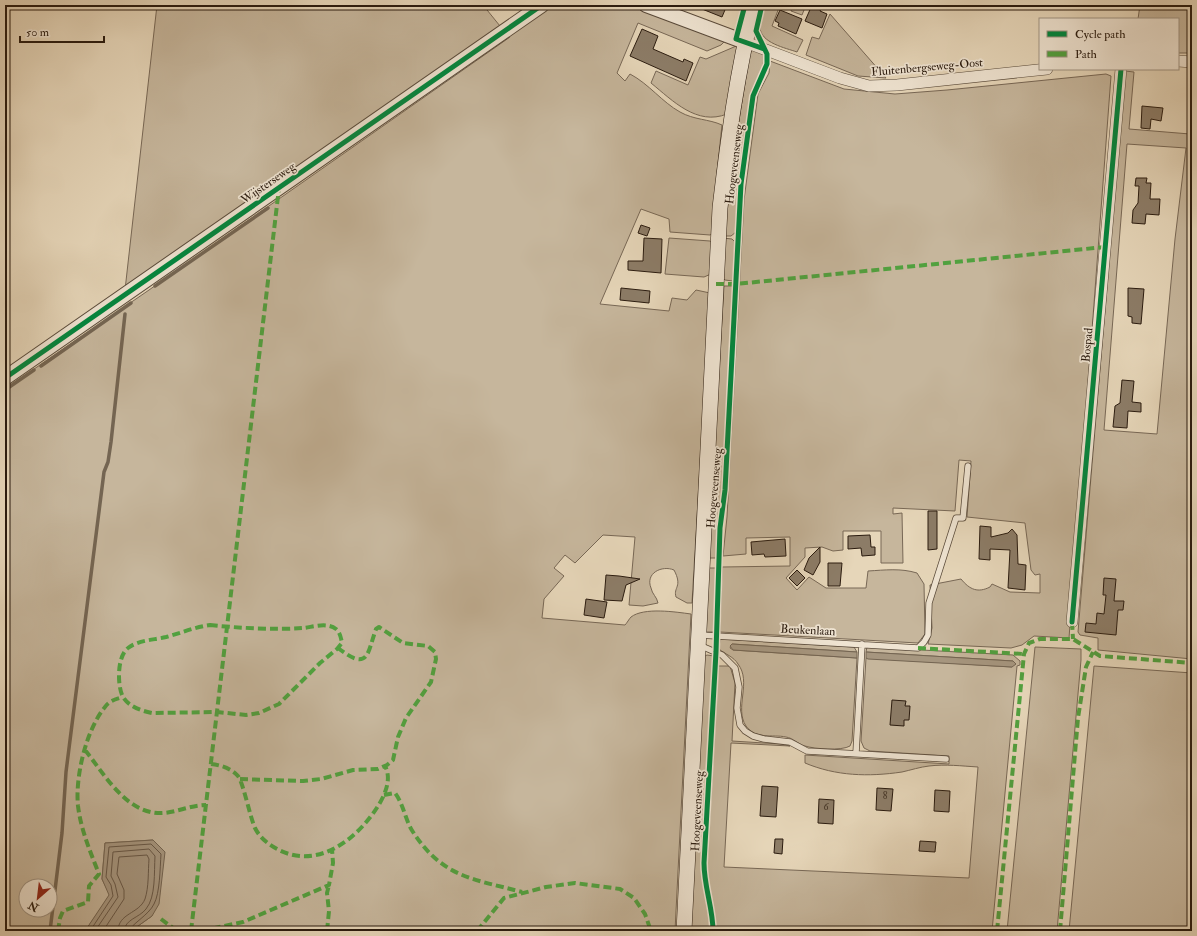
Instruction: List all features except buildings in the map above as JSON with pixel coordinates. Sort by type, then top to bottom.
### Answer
[{"type":"main road","name":"Hoogeveenseweg","points":[[684,931],[697,640],[720,208],[726,151],[745,42],[754,5]]},
{"type":"street","name":"Wijsterseweg","points":[[5,378],[542,5]]},
{"type":"street","points":[[646,5],[745,42]]},
{"type":"street","name":"Fluitenbergseweg-Oost","points":[[745,42],[840,78],[869,86],[897,85],[1039,70]]},
{"type":"street","points":[[1179,61],[1192,62]]},
{"type":"street","name":"Bospad","points":[[1072,622],[1121,70]]},
{"type":"lane","name":"Beukenlaan","points":[[697,640],[862,644],[918,648],[928,635],[929,603],[956,518],[963,518],[968,466]]},
{"type":"lane","points":[[697,640],[722,655],[730,661],[735,668],[739,687],[737,708],[740,725],[745,731],[753,736],[764,739],[790,742],[806,750],[946,759]]},
{"type":"lane","points":[[856,753],[862,644]]},
{"type":"shaded area","points":[[157,5],[483,5],[500,26],[125,290]]},
{"type":"shaded area","points":[[551,5],[634,5],[726,40],[721,45],[707,51],[638,23],[617,73],[625,81],[630,74],[637,78],[673,108],[685,115],[722,125],[717,172],[714,233],[710,235],[670,232],[669,219],[641,209],[600,304],[669,311],[672,298],[687,300],[696,290],[710,293],[692,603],[687,603],[676,597],[675,594],[678,583],[677,576],[674,570],[664,569],[652,574],[650,578],[652,590],[658,603],[643,606],[629,605],[635,537],[603,535],[575,563],[565,555],[554,568],[564,576],[544,599],[542,618],[625,625],[631,617],[644,612],[660,611],[691,614],[675,931],[131,931],[152,916],[153,840],[105,843],[102,879],[110,895],[85,931],[5,931],[5,389],[510,37],[508,34]]},
{"type":"shaded area","points":[[766,5],[780,5],[772,26],[803,40],[797,52],[774,44],[761,33],[760,27]]},
{"type":"shaded area","points":[[793,5],[806,5],[802,15],[791,11]]},
{"type":"shaded area","points":[[1140,5],[1192,5],[1192,53],[1179,53],[1179,18],[1138,18]]},
{"type":"shaded area","points":[[830,14],[886,78],[858,76],[806,55],[812,37],[819,39]]},
{"type":"shaded area","points":[[736,46],[738,49],[727,114],[716,117],[706,117],[686,110],[651,83],[656,71],[688,85],[700,57],[706,59]]},
{"type":"shaded area","points":[[753,50],[764,54],[763,69],[751,95],[739,184],[736,232],[731,236],[723,236],[725,206],[750,52]]},
{"type":"shaded area","points":[[770,61],[844,89],[895,94],[1106,74],[1111,76],[1069,638],[1034,636],[1022,645],[1011,648],[928,644],[932,628],[930,585],[961,579],[971,588],[978,590],[986,589],[992,584],[1010,592],[1040,593],[1040,574],[1035,575],[1031,570],[1025,523],[967,517],[971,461],[959,460],[955,511],[893,508],[893,514],[902,513],[903,563],[881,563],[881,531],[843,531],[843,550],[833,551],[822,547],[805,548],[805,557],[786,578],[797,590],[809,577],[826,588],[866,588],[868,571],[899,570],[917,573],[924,584],[925,634],[918,643],[720,632],[722,567],[790,566],[790,537],[746,538],[746,554],[723,556],[727,517],[744,200],[758,94],[769,73]]},
{"type":"shaded area","points":[[1125,71],[1134,72],[1129,129],[1190,134],[1192,111],[1192,659],[1098,650],[1098,638],[1080,635],[1078,632]],"holes":[[[1127,144],[1186,148],[1175,239],[1157,434],[1104,430]]]},
{"type":"shaded area","points":[[669,238],[710,241],[713,244],[711,274],[704,277],[665,274]]},
{"type":"shaded area","points":[[723,238],[732,239],[735,242],[733,281],[725,280],[721,276]]},
{"type":"shaded area","points":[[724,286],[733,286],[723,489],[717,558],[708,558]]},
{"type":"shaded area","points":[[708,568],[716,568],[715,632],[704,632]]},
{"type":"shaded area","points":[[720,639],[854,647],[857,652],[732,644],[730,648],[733,650],[857,658],[852,741],[850,746],[841,749],[815,748],[802,745],[789,738],[759,735],[750,730],[746,726],[743,719],[742,703],[744,687],[742,671],[734,659],[719,649]]},
{"type":"shaded area","points":[[867,647],[1013,655],[1020,661],[1020,665],[1017,666],[992,931],[717,931],[707,882],[707,866],[718,666],[730,666],[735,683],[732,741],[790,746],[731,743],[724,867],[969,878],[978,767],[935,765],[889,774],[865,775],[828,771],[805,763],[805,755],[949,764],[949,756],[870,751],[864,748],[861,741],[866,658],[1012,667],[1013,661],[866,652]]},
{"type":"shaded area","points":[[1035,647],[1081,649],[1057,931],[1007,931]]},
{"type":"shaded area","points":[[707,655],[714,656],[702,870],[711,931],[689,931],[703,657]]},
{"type":"shaded area","points":[[1094,666],[1192,673],[1192,931],[1069,931]]},
{"type":"water","points":[[732,644],[857,652],[857,658],[733,650],[730,646]]},
{"type":"water","points":[[866,652],[1013,661],[1016,664],[1012,667],[868,659],[866,658]]},
{"type":"water","points":[[153,840],[165,852],[159,904],[152,916],[131,931],[85,931],[109,895],[102,879],[105,843]]},
{"type":"waterway","points":[[155,286],[268,208]]},
{"type":"waterway","points":[[41,366],[131,303]]},
{"type":"waterway","points":[[50,931],[62,833],[66,772],[104,472],[108,462],[111,442],[125,314]]},
{"type":"waterway","points":[[5,390],[34,370]]},
{"type":"marked path","points":[[191,931],[279,188]]},
{"type":"marked path","points":[[716,284],[736,284],[1105,247]]},
{"type":"marked path","points":[[1072,622],[1073,639]]},
{"type":"marked path","points":[[210,625],[281,629],[328,626],[337,630],[342,643],[279,704],[259,713],[246,715],[217,712],[152,713],[136,708],[123,697],[120,686],[119,671],[122,657],[128,648],[141,642],[210,625]]},
{"type":"marked path","points":[[240,779],[303,781],[321,779],[353,770],[378,769],[387,765],[393,760],[398,737],[406,718],[431,682],[436,659],[435,652],[428,646],[403,643],[379,627],[376,629],[365,657],[356,659],[338,648]]},
{"type":"marked path","points":[[997,931],[1024,654],[1029,643],[1040,639],[1073,639],[1100,656],[1192,663]]},
{"type":"marked path","points":[[918,648],[1024,654]]},
{"type":"marked path","points":[[1060,931],[1078,718],[1086,667],[1093,652]]},
{"type":"marked path","points":[[58,931],[60,918],[63,911],[88,902],[89,886],[99,874],[81,824],[78,806],[78,782],[83,754],[92,728],[105,707],[115,699],[123,697]]},
{"type":"marked path","points":[[85,750],[118,792],[138,808],[150,812],[163,813],[206,805]]},
{"type":"marked path","points":[[211,764],[225,767],[238,776],[255,828],[265,841],[279,850],[294,855],[309,856],[336,848],[360,829],[370,818],[381,802],[387,787],[388,776],[385,766]]},
{"type":"marked path","points":[[384,795],[395,793],[413,832],[424,847],[448,868],[489,884],[522,892]]},
{"type":"marked path","points":[[201,931],[243,922],[329,885],[333,863],[332,849]]},
{"type":"marked path","points":[[477,931],[504,898],[546,887],[575,883],[620,889],[634,898],[645,914],[651,931]]},
{"type":"marked path","points":[[327,931],[329,911],[327,893],[329,885]]},
{"type":"marked path","points":[[161,919],[177,931]]},
{"type":"cycle path","points":[[5,378],[542,5]]},
{"type":"cycle path","points":[[745,5],[736,39],[764,49]]},
{"type":"cycle path","points":[[713,931],[712,914],[705,881],[704,863],[716,652],[720,528],[725,490],[741,184],[753,96],[767,64],[767,54],[756,31],[762,5]]},
{"type":"cycle path","points":[[1072,622],[1121,70]]}]
